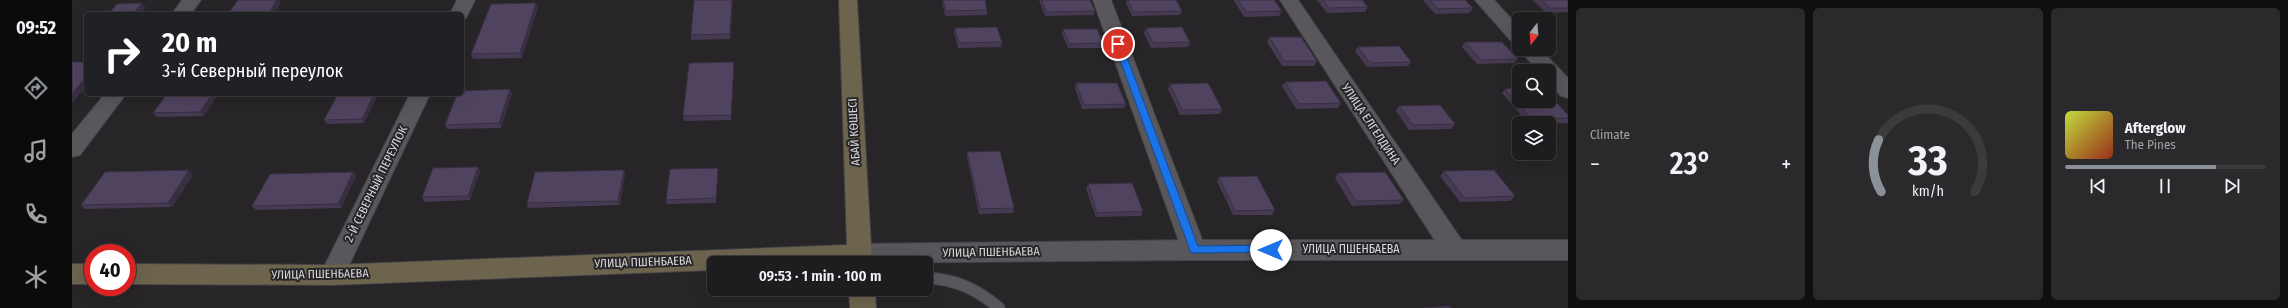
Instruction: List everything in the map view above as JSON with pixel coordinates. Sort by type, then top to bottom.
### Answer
[{"type":"main road","name":"АБАЙ КӨШЕСІ","points":[[848,0],[860,256]]},
{"type":"main road","name":"УЛИЦА ПШЕНБАЕВА","points":[[136,274],[332,275],[707,263]]},
{"type":"main road","points":[[72,274],[84,274]]},
{"type":"main road","points":[[862,296],[863,308]]},
{"type":"street","points":[[183,12],[192,0]]},
{"type":"street","points":[[460,12],[466,0]]},
{"type":"street","points":[[1102,0],[1194,250]]},
{"type":"street","name":"УЛИЦА ЕЛГЕЛДИНА","points":[[1289,0],[1454,249]]},
{"type":"street","points":[[1484,0],[1512,30]]},
{"type":"street","points":[[1536,56],[1568,91]]},
{"type":"street","points":[[72,149],[114,96]]},
{"type":"street","name":"2-Й СЕВЕРНЫЙ ПЕРЕУЛОК","points":[[332,275],[419,96]]},
{"type":"street","name":"УЛИЦА ПШЕНБАЕВА","points":[[933,256],[1194,250],[1568,250]]},
{"type":"lane","points":[[933,278],[943,278],[982,292],[999,308]]},
{"type":"building","points":[[238,0],[277,0],[269,12],[229,12]]},
{"type":"building","points":[[694,0],[732,0],[730,34],[691,35]]},
{"type":"building","points":[[943,0],[985,0],[987,10],[946,11]]},
{"type":"building","points":[[1042,0],[1090,0],[1095,11],[1046,12]]},
{"type":"building","points":[[1128,0],[1176,0],[1182,11],[1133,12]]},
{"type":"building","points":[[1238,0],[1274,0],[1282,11],[1246,12]]},
{"type":"building","points":[[1323,0],[1362,0],[1368,7],[1329,8]]},
{"type":"building","points":[[1430,0],[1465,0],[1473,8],[1438,9]]},
{"type":"building","points":[[1541,0],[1568,0],[1568,8],[1550,8]]},
{"type":"building","points":[[142,3],[135,12],[110,12],[117,4]]},
{"type":"building","points":[[536,3],[520,53],[471,54],[491,4]]},
{"type":"building","points":[[997,27],[1002,42],[959,43],[955,28]]},
{"type":"building","points":[[1182,27],[1190,42],[1153,43],[1146,28]]},
{"type":"building","points":[[1063,29],[1097,29],[1103,43],[1069,44]]},
{"type":"building","points":[[1269,37],[1301,37],[1317,61],[1284,61]]},
{"type":"building","points":[[1465,42],[1502,42],[1512,53],[1512,56],[1515,56],[1518,59],[1481,60]]},
{"type":"building","points":[[1399,46],[1411,62],[1370,63],[1358,47]]},
{"type":"building","points":[[72,62],[84,62],[84,79],[72,94]]},
{"type":"building","points":[[734,62],[731,115],[683,116],[689,63]]},
{"type":"building","points":[[1326,81],[1341,103],[1299,104],[1285,82]]},
{"type":"building","points":[[1076,83],[1117,83],[1126,104],[1084,105]]},
{"type":"building","points":[[1208,83],[1222,109],[1182,110],[1170,84]]},
{"type":"building","points":[[1512,88],[1512,97],[1505,89]]},
{"type":"building","points":[[510,89],[499,123],[445,125],[456,96],[464,96],[464,91]]},
{"type":"building","points":[[166,96],[211,96],[200,112],[153,113]]},
{"type":"building","points":[[337,96],[373,96],[362,119],[324,120]]},
{"type":"building","points":[[1556,102],[1568,115],[1568,118],[1556,118],[1556,116],[1529,116],[1522,108],[1556,108]]},
{"type":"building","points":[[1440,105],[1455,124],[1413,125],[1399,106]]},
{"type":"building","points":[[1000,151],[1014,208],[980,209],[967,152]]},
{"type":"building","points":[[478,167],[468,196],[422,197],[433,168]]},
{"type":"building","points":[[718,168],[716,198],[666,200],[670,169]]},
{"type":"building","points":[[189,170],[168,203],[81,205],[105,172]]},
{"type":"building","points":[[624,170],[618,201],[527,203],[535,172]]},
{"type":"building","points":[[1494,170],[1515,196],[1464,198],[1444,171]]},
{"type":"building","points":[[353,172],[338,204],[252,206],[270,174]]},
{"type":"building","points":[[1385,172],[1404,200],[1356,201],[1338,173]]},
{"type":"building","points":[[1257,176],[1275,210],[1235,211],[1219,177]]},
{"type":"building","points":[[1132,183],[1143,211],[1097,213],[1088,184]]},
{"type":"building","points":[[1450,306],[1451,308],[1424,308]]},
{"type":"route","points":[[1118,44],[1194,250],[1271,250]]}]
